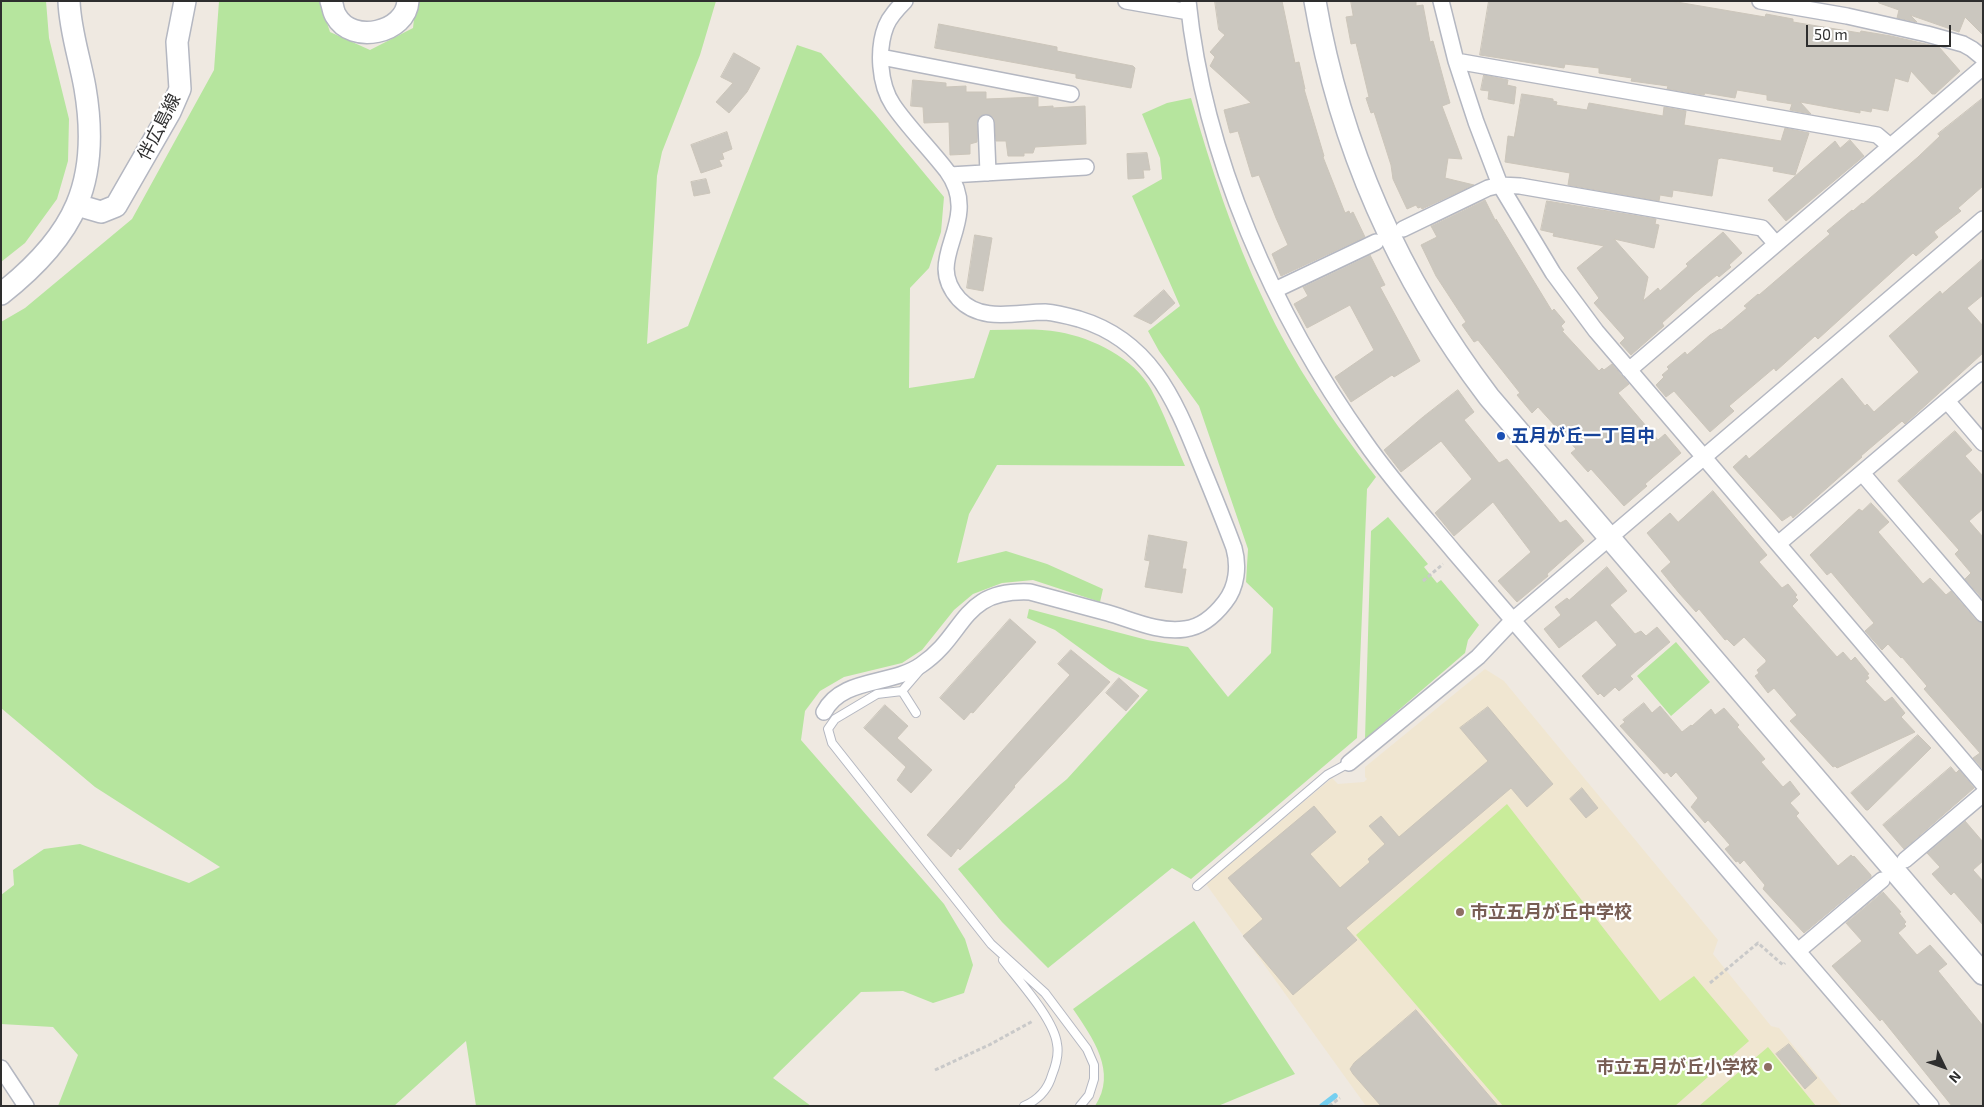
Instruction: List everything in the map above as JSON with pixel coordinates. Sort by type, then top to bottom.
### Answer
[{"type":"street","points":[[1,294],[32,268],[61,235],[77,205],[88,171],[90,126],[69,1]]},
{"type":"street","name":"伴広島線","points":[[77,205],[101,212],[116,206],[170,112],[180,89],[177,42],[185,1]]},
{"type":"street","points":[[331,1],[336,16],[345,26],[372,33],[390,28],[399,22],[406,14],[408,1]]},
{"type":"street","points":[[824,712],[840,693],[905,674],[928,660],[971,610],[986,600],[1012,592],[1030,592],[1161,629],[1188,629],[1212,617],[1228,599],[1236,577],[1237,566],[1234,548],[1183,418],[1164,383],[1146,359],[1128,344],[1091,323],[1047,312],[984,314],[968,307],[953,290],[946,275],[946,265],[958,220],[960,208],[958,194],[950,175],[892,105],[885,90],[881,57],[886,26],[904,1]]},
{"type":"street","points":[[1126,1],[1188,7],[1197,62],[1208,110],[1240,210],[1275,290],[1301,343],[1365,442],[1401,489],[1930,1106]]},
{"type":"street","points":[[1315,1],[1328,66],[1355,154],[1381,220],[1412,281],[1435,320],[1475,378],[1609,538],[1983,974]]},
{"type":"street","points":[[1441,1],[1456,61],[1476,122],[1500,185],[1540,254],[1566,293],[1629,370],[1983,784]]},
{"type":"street","points":[[1760,1],[1847,16],[1927,34],[1963,44],[1983,58]]},
{"type":"street","points":[[881,57],[1071,94]]},
{"type":"street","points":[[1456,61],[1877,134],[1890,146]]},
{"type":"street","points":[[1629,370],[1983,67]]},
{"type":"street","points":[[986,123],[988,173]]},
{"type":"street","points":[[950,175],[1086,167]]},
{"type":"street","points":[[1402,229],[1488,188],[1500,185],[1520,186],[1762,228],[1776,244]]},
{"type":"street","points":[[1349,763],[1478,657],[1513,620],[1983,219]]},
{"type":"street","points":[[1275,290],[1376,242]]},
{"type":"street","points":[[1778,544],[1983,370]]},
{"type":"street","points":[[1947,401],[1983,443]]},
{"type":"street","points":[[1862,473],[1983,614]]},
{"type":"street","points":[[1906,860],[1983,794]]},
{"type":"street","points":[[1798,951],[1882,880]]},
{"type":"street","points":[[1,1068],[26,1106]]},
{"type":"lane","points":[[928,660],[902,692],[877,694],[836,719],[828,729],[832,743],[991,944],[1044,1014],[1055,1035],[1057,1044],[1056,1060],[1052,1077],[1043,1092],[1024,1106]]},
{"type":"lane","points":[[902,692],[916,713]]},
{"type":"lane","points":[[1197,886],[1327,775],[1349,763]]},
{"type":"lane","points":[[991,944],[1045,994],[1081,1040],[1092,1058],[1094,1079],[1089,1095],[1080,1106]]},
{"type":"path","points":[[1423,581],[1448,560]]},
{"type":"path","points":[[1710,983],[1758,943],[1779,961]]},
{"type":"path","points":[[935,1070],[989,1045],[1044,1014]]},
{"type":"path","points":[[1329,1106],[1340,1098]]},
{"type":"shaded area","name":"市立五月が丘中学校","points":[[1485,669],[1504,681],[1718,940],[1713,954],[1771,1026],[1779,1028],[1842,1106],[1366,1106],[1206,884],[1332,778],[1338,784],[1364,782],[1367,779],[1365,777],[1365,767]]},
{"type":"green space","points":[[1,1],[46,1],[49,38],[69,119],[68,161],[57,199],[25,243],[1,262]]},
{"type":"green space","points":[[219,1],[320,1],[330,32],[370,50],[413,28],[416,1],[716,1],[700,55],[662,152],[657,176],[647,344],[688,326],[797,45],[821,53],[944,197],[941,232],[929,268],[910,288],[909,388],[974,378],[990,330],[1025,329],[1059,332],[1099,344],[1134,368],[1151,389],[1185,466],[997,465],[969,514],[957,563],[1006,551],[1047,564],[1103,589],[1100,602],[1033,580],[1002,583],[973,594],[954,610],[922,650],[902,663],[844,677],[820,691],[805,711],[801,740],[944,904],[965,939],[973,965],[964,993],[933,1003],[903,991],[861,992],[773,1078],[811,1106],[476,1106],[466,1041],[394,1106],[58,1106],[78,1055],[53,1027],[1,1024],[1,895],[14,885],[13,870],[44,849],[80,844],[189,883],[220,867],[95,787],[1,708],[1,322],[25,308],[132,219],[214,70]]},
{"type":"green space","points":[[1191,98],[1233,227],[1275,324],[1315,392],[1376,477],[1367,489],[1357,738],[1191,879],[1172,868],[1048,968],[1002,922],[958,869],[1067,779],[1148,690],[1110,670],[1055,630],[1027,618],[1029,609],[1147,640],[1188,647],[1228,697],[1271,653],[1273,608],[1246,582],[1248,549],[1199,406],[1159,351],[1148,331],[1180,306],[1132,196],[1162,179],[1160,158],[1142,114],[1167,103]]},
{"type":"green space","points":[[1388,517],[1428,564],[1424,567],[1437,583],[1441,580],[1479,625],[1468,640],[1465,653],[1365,739],[1371,531]]},
{"type":"green space","points":[[1676,642],[1710,682],[1671,716],[1637,676]]},
{"type":"green space","points":[[1507,804],[1660,1001],[1694,976],[1749,1041],[1675,1106],[1503,1106],[1356,935]]},
{"type":"green space","points":[[1194,921],[1295,1074],[1218,1106],[1095,1106],[1104,1080],[1103,1068],[1100,1055],[1088,1031],[1073,1009]]},
{"type":"green space","points":[[1768,1047],[1816,1106],[1699,1106]]},
{"type":"building","points":[[1215,1],[1282,1],[1295,63],[1299,62],[1304,89],[1323,157],[1345,213],[1349,211],[1350,214],[1353,212],[1365,237],[1281,276],[1272,254],[1288,245],[1259,175],[1252,177],[1238,131],[1230,133],[1224,110],[1251,103],[1210,66],[1215,57],[1210,52],[1225,35],[1219,30]]},
{"type":"building","points":[[1351,1],[1416,1],[1416,6],[1423,5],[1430,42],[1433,41],[1450,103],[1442,106],[1462,159],[1448,158],[1445,178],[1474,185],[1422,209],[1416,205],[1407,209],[1393,179],[1391,165],[1374,112],[1371,113],[1366,98],[1369,97],[1356,43],[1351,44],[1346,17],[1353,16]]},
{"type":"building","points":[[1489,1],[1671,1],[1765,17],[1766,14],[1793,19],[1793,22],[1891,36],[1939,47],[1960,71],[1935,94],[1932,94],[1911,71],[1908,82],[1895,78],[1888,111],[1872,108],[1871,112],[1860,110],[1860,113],[1800,102],[1811,114],[1790,110],[1792,104],[1767,100],[1767,95],[1737,90],[1735,98],[1705,93],[1704,95],[1667,89],[1668,86],[1631,81],[1632,78],[1599,73],[1599,68],[1565,64],[1564,68],[1480,55]]},
{"type":"building","points":[[1879,1],[1983,1],[1983,35],[1965,17],[1959,32],[1910,15],[1917,22],[1897,18],[1899,10],[1879,3]]},
{"type":"building","points":[[939,24],[1057,47],[1057,51],[1133,66],[1135,68],[1131,88],[1076,78],[1076,74],[935,48]]},
{"type":"building","points":[[734,53],[760,68],[747,92],[729,113],[716,102],[733,83],[721,77]]},
{"type":"building","points":[[1484,75],[1508,80],[1507,85],[1516,87],[1514,104],[1488,99],[1489,91],[1481,90]]},
{"type":"building","points":[[913,80],[946,83],[946,87],[966,86],[966,92],[986,92],[986,99],[1038,97],[1038,107],[1085,106],[1086,144],[1035,147],[1033,153],[1024,153],[1024,156],[1008,156],[1006,141],[996,141],[994,118],[985,114],[978,119],[977,142],[970,144],[970,154],[950,155],[949,122],[924,123],[923,107],[911,106]]},
{"type":"building","points":[[1522,94],[1553,99],[1553,101],[1557,102],[1556,105],[1587,110],[1589,103],[1663,116],[1664,107],[1686,111],[1684,125],[1781,141],[1785,128],[1809,133],[1795,175],[1773,171],[1774,167],[1721,158],[1718,159],[1712,196],[1673,190],[1672,197],[1660,195],[1659,201],[1568,185],[1570,173],[1505,162],[1508,136],[1514,137]]},
{"type":"building","points":[[1983,98],[1983,186],[1958,208],[1961,211],[1934,232],[1938,237],[1916,256],[1913,253],[1818,339],[1815,336],[1776,371],[1774,368],[1729,406],[1734,411],[1710,432],[1674,391],[1666,397],[1656,385],[1664,377],[1662,375],[1669,369],[1667,367],[1685,352],[1687,355],[1710,335],[1721,330],[1747,308],[1744,306],[1830,234],[1827,231],[1852,210],[1863,204],[1918,157],[1940,136],[1938,134]]},
{"type":"building","points":[[727,132],[732,149],[722,153],[724,159],[719,160],[722,166],[701,173],[691,145]]},
{"type":"building","points":[[1850,140],[1864,156],[1786,221],[1768,200],[1835,141],[1840,148]]},
{"type":"building","points":[[1147,153],[1150,170],[1143,170],[1144,178],[1128,179],[1127,154]]},
{"type":"building","points":[[706,179],[710,193],[694,196],[691,182]]},
{"type":"building","points":[[1485,200],[1496,222],[1496,219],[1552,311],[1554,309],[1565,322],[1561,326],[1564,330],[1562,331],[1599,371],[1612,364],[1629,384],[1618,393],[1658,440],[1665,434],[1681,453],[1645,484],[1647,486],[1624,506],[1591,469],[1588,472],[1571,453],[1576,449],[1538,407],[1532,413],[1517,395],[1520,393],[1478,340],[1474,342],[1462,325],[1466,322],[1436,276],[1421,245],[1437,237],[1431,226]]},
{"type":"building","points":[[1547,201],[1656,219],[1655,224],[1659,225],[1654,248],[1614,239],[1648,277],[1643,301],[1658,288],[1660,291],[1688,266],[1686,264],[1723,232],[1742,253],[1729,265],[1731,267],[1719,277],[1717,275],[1694,294],[1662,323],[1664,326],[1631,355],[1620,343],[1625,338],[1594,303],[1599,298],[1577,268],[1604,246],[1553,236],[1554,233],[1541,230]]},
{"type":"building","points":[[975,235],[992,238],[983,291],[967,288]]},
{"type":"building","points":[[1370,255],[1385,285],[1380,287],[1420,361],[1394,377],[1392,375],[1351,402],[1335,377],[1374,350],[1350,305],[1307,328],[1294,304],[1308,296],[1303,287]]},
{"type":"building","points":[[1983,259],[1983,295],[1967,308],[1983,326],[1983,353],[1905,424],[1902,421],[1793,518],[1791,515],[1782,521],[1733,467],[1746,455],[1749,459],[1842,378],[1865,406],[1867,404],[1874,412],[1919,372],[1889,336],[1940,291],[1942,294]]},
{"type":"building","points":[[1164,290],[1175,303],[1151,324],[1134,316]]},
{"type":"building","points":[[1458,390],[1474,412],[1464,420],[1499,463],[1507,459],[1560,523],[1566,520],[1584,541],[1547,574],[1548,576],[1517,602],[1498,581],[1531,552],[1493,502],[1454,536],[1435,513],[1472,479],[1441,441],[1401,472],[1384,450]]},
{"type":"building","points":[[1955,431],[1972,450],[1965,456],[1983,476],[1983,509],[1969,521],[1983,537],[1983,599],[1965,579],[1971,573],[1955,554],[1959,550],[1898,481]]},
{"type":"building","points":[[1713,491],[1767,555],[1759,562],[1782,588],[1788,584],[1797,595],[1795,597],[1798,600],[1792,606],[1837,657],[1843,652],[1851,661],[1855,657],[1869,674],[1867,675],[1869,678],[1865,681],[1885,702],[1892,697],[1905,713],[1901,717],[1915,732],[1837,768],[1833,767],[1790,721],[1797,715],[1774,688],[1768,693],[1755,676],[1759,673],[1757,670],[1766,660],[1744,637],[1734,646],[1727,639],[1725,640],[1699,609],[1696,612],[1679,593],[1661,571],[1671,562],[1647,533],[1670,513],[1678,522]]},
{"type":"building","points":[[1871,503],[1889,522],[1878,532],[1923,584],[1930,578],[1946,595],[1951,591],[1976,620],[1983,623],[1983,769],[1973,758],[1980,753],[1924,689],[1927,686],[1888,644],[1882,650],[1865,631],[1874,623],[1831,572],[1827,575],[1810,555],[1859,509],[1862,511]]},
{"type":"building","points":[[1149,535],[1187,542],[1182,569],[1186,569],[1182,593],[1145,587],[1150,561],[1145,560]]},
{"type":"building","points":[[1607,567],[1627,591],[1610,605],[1635,634],[1641,631],[1646,636],[1657,627],[1670,642],[1630,676],[1633,679],[1619,691],[1615,687],[1604,697],[1600,693],[1598,695],[1582,676],[1617,645],[1596,620],[1559,648],[1544,629],[1561,615],[1555,607],[1567,598],[1569,600]]},
{"type":"building","points":[[1010,619],[1036,642],[973,713],[971,712],[964,720],[940,698]]},
{"type":"building","points":[[1071,650],[1110,682],[1014,786],[960,850],[958,848],[951,857],[927,835],[1070,675],[1058,664]]},
{"type":"building","points":[[1119,678],[1139,696],[1126,711],[1106,693]]},
{"type":"building","points":[[1644,703],[1652,713],[1660,706],[1682,732],[1692,726],[1711,709],[1715,715],[1724,708],[1739,725],[1737,727],[1765,759],[1761,762],[1783,787],[1790,781],[1800,794],[1790,803],[1799,813],[1796,816],[1838,866],[1851,855],[1854,856],[1871,877],[1804,933],[1763,889],[1765,885],[1744,860],[1740,864],[1738,861],[1736,862],[1725,849],[1730,845],[1708,820],[1705,823],[1691,807],[1698,798],[1676,772],[1671,777],[1667,772],[1664,774],[1620,726],[1625,722],[1623,720]]},
{"type":"building","points":[[885,705],[908,726],[897,738],[932,770],[911,793],[897,780],[906,767],[864,728]]},
{"type":"building","points":[[1488,707],[1553,784],[1527,807],[1511,788],[1346,928],[1357,940],[1293,995],[1243,936],[1263,919],[1228,878],[1314,806],[1336,832],[1310,854],[1340,888],[1370,862],[1368,859],[1385,844],[1369,826],[1381,816],[1399,837],[1488,761],[1460,728]]},
{"type":"building","points":[[1918,735],[1931,748],[1866,810],[1851,793]]},
{"type":"building","points":[[1951,767],[1956,773],[1959,770],[1974,788],[1904,849],[1883,825]]},
{"type":"building","points":[[1582,788],[1598,808],[1586,818],[1570,799]]},
{"type":"building","points":[[1965,821],[1983,842],[1983,861],[1973,870],[1983,881],[1983,925],[1954,892],[1951,895],[1932,874],[1940,867],[1927,853]]},
{"type":"building","points":[[1883,892],[1901,912],[1899,913],[1906,922],[1904,924],[1906,926],[1898,933],[1917,955],[1930,945],[1947,964],[1938,971],[1983,1026],[1983,1106],[1952,1106],[1882,1019],[1880,1021],[1832,966],[1862,941],[1846,923]]},
{"type":"building","points":[[1416,1010],[1498,1106],[1381,1106],[1353,1074],[1350,1069],[1354,1063]]},
{"type":"building","points":[[1789,1044],[1817,1078],[1805,1089],[1776,1054]]},
{"type":"waterway","points":[[1322,1106],[1335,1096]]},
{"type":"place","name":"五月が丘一丁目中","points":[[1501,436]]},
{"type":"place","name":"市立五月が丘中学校","points":[[1460,912]]},
{"type":"place","name":"市立五月が丘小学校","points":[[1768,1067]]}]
